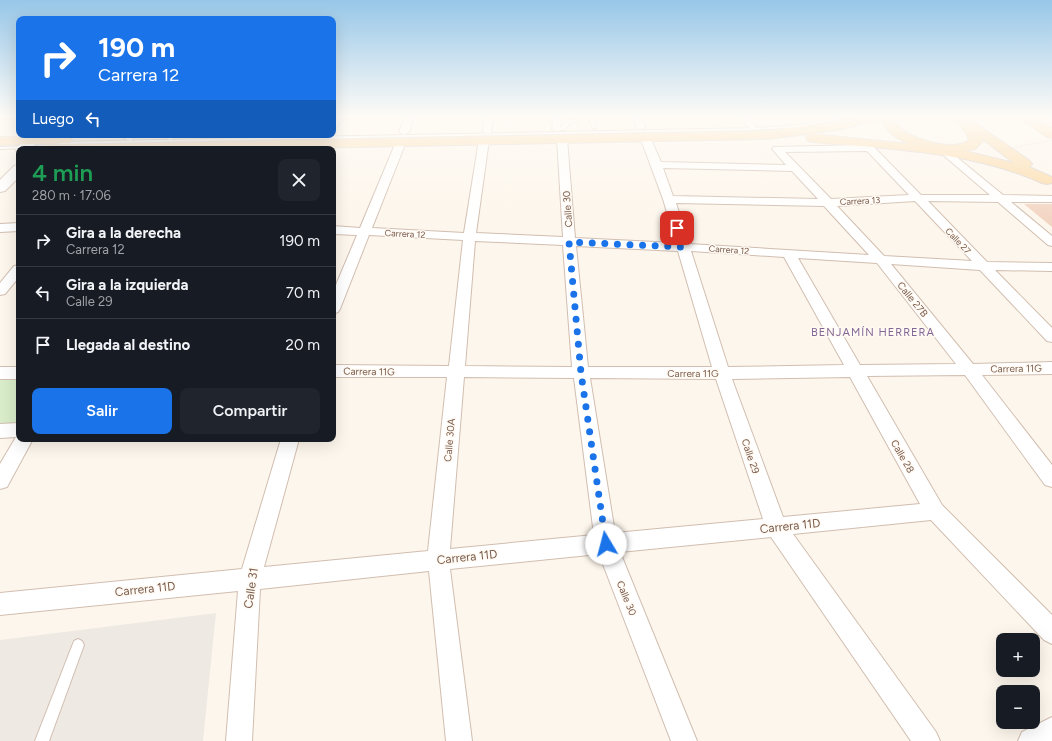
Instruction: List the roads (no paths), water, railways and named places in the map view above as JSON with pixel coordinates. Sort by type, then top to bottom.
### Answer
[{"type":"main road","points":[[927,151],[945,152],[1007,164],[1027,170],[1050,182]]},
{"type":"main road","points":[[1007,151],[1050,182]]},
{"type":"main road","points":[[0,170],[16,159]]},
{"type":"main road","points":[[0,188],[16,171]]},
{"type":"street","points":[[336,301],[397,151]]},
{"type":"street","name":"Calle 30A","points":[[459,741],[438,560],[469,237],[483,151]]},
{"type":"street","name":"Calle 30","points":[[563,151],[569,242],[581,373],[606,544],[684,741]]},
{"type":"street","name":"Calle 29","points":[[651,151],[669,199],[682,247],[722,373],[776,527],[927,741]]},
{"type":"street","name":"Calle 27B","points":[[778,151],[881,260],[969,369],[1052,479]]},
{"type":"street","name":"Calle 27","points":[[871,151],[1052,337]]},
{"type":"street","points":[[945,152],[1052,242]]},
{"type":"street","points":[[657,165],[794,168]]},
{"type":"street","name":"Carrera 13","points":[[669,199],[828,203],[917,198],[1052,199]]},
{"type":"street","points":[[0,228],[16,227]]},
{"type":"street","name":"Carrera 12","points":[[336,230],[682,247],[983,266],[1052,268]]},
{"type":"street","name":"Calle 28","points":[[789,254],[935,511],[1052,632]]},
{"type":"street","points":[[0,291],[16,272]]},
{"type":"street","name":"Carrera 11G","points":[[336,371],[722,373],[1052,368]]},
{"type":"street","points":[[0,373],[16,373]]},
{"type":"street","points":[[0,431],[16,430]]},
{"type":"street","points":[[0,481],[22,442]]},
{"type":"street","name":"Calle 31","points":[[239,741],[250,579],[289,442]]},
{"type":"street","name":"Carrera 11D","points":[[0,604],[935,511]]},
{"type":"street","points":[[1031,741],[1052,730]]},
{"type":"lane","points":[[42,741],[78,645]]},
{"type":"district","name":"BENJAMÍN HERRERA","points":[[873,332]]}]
